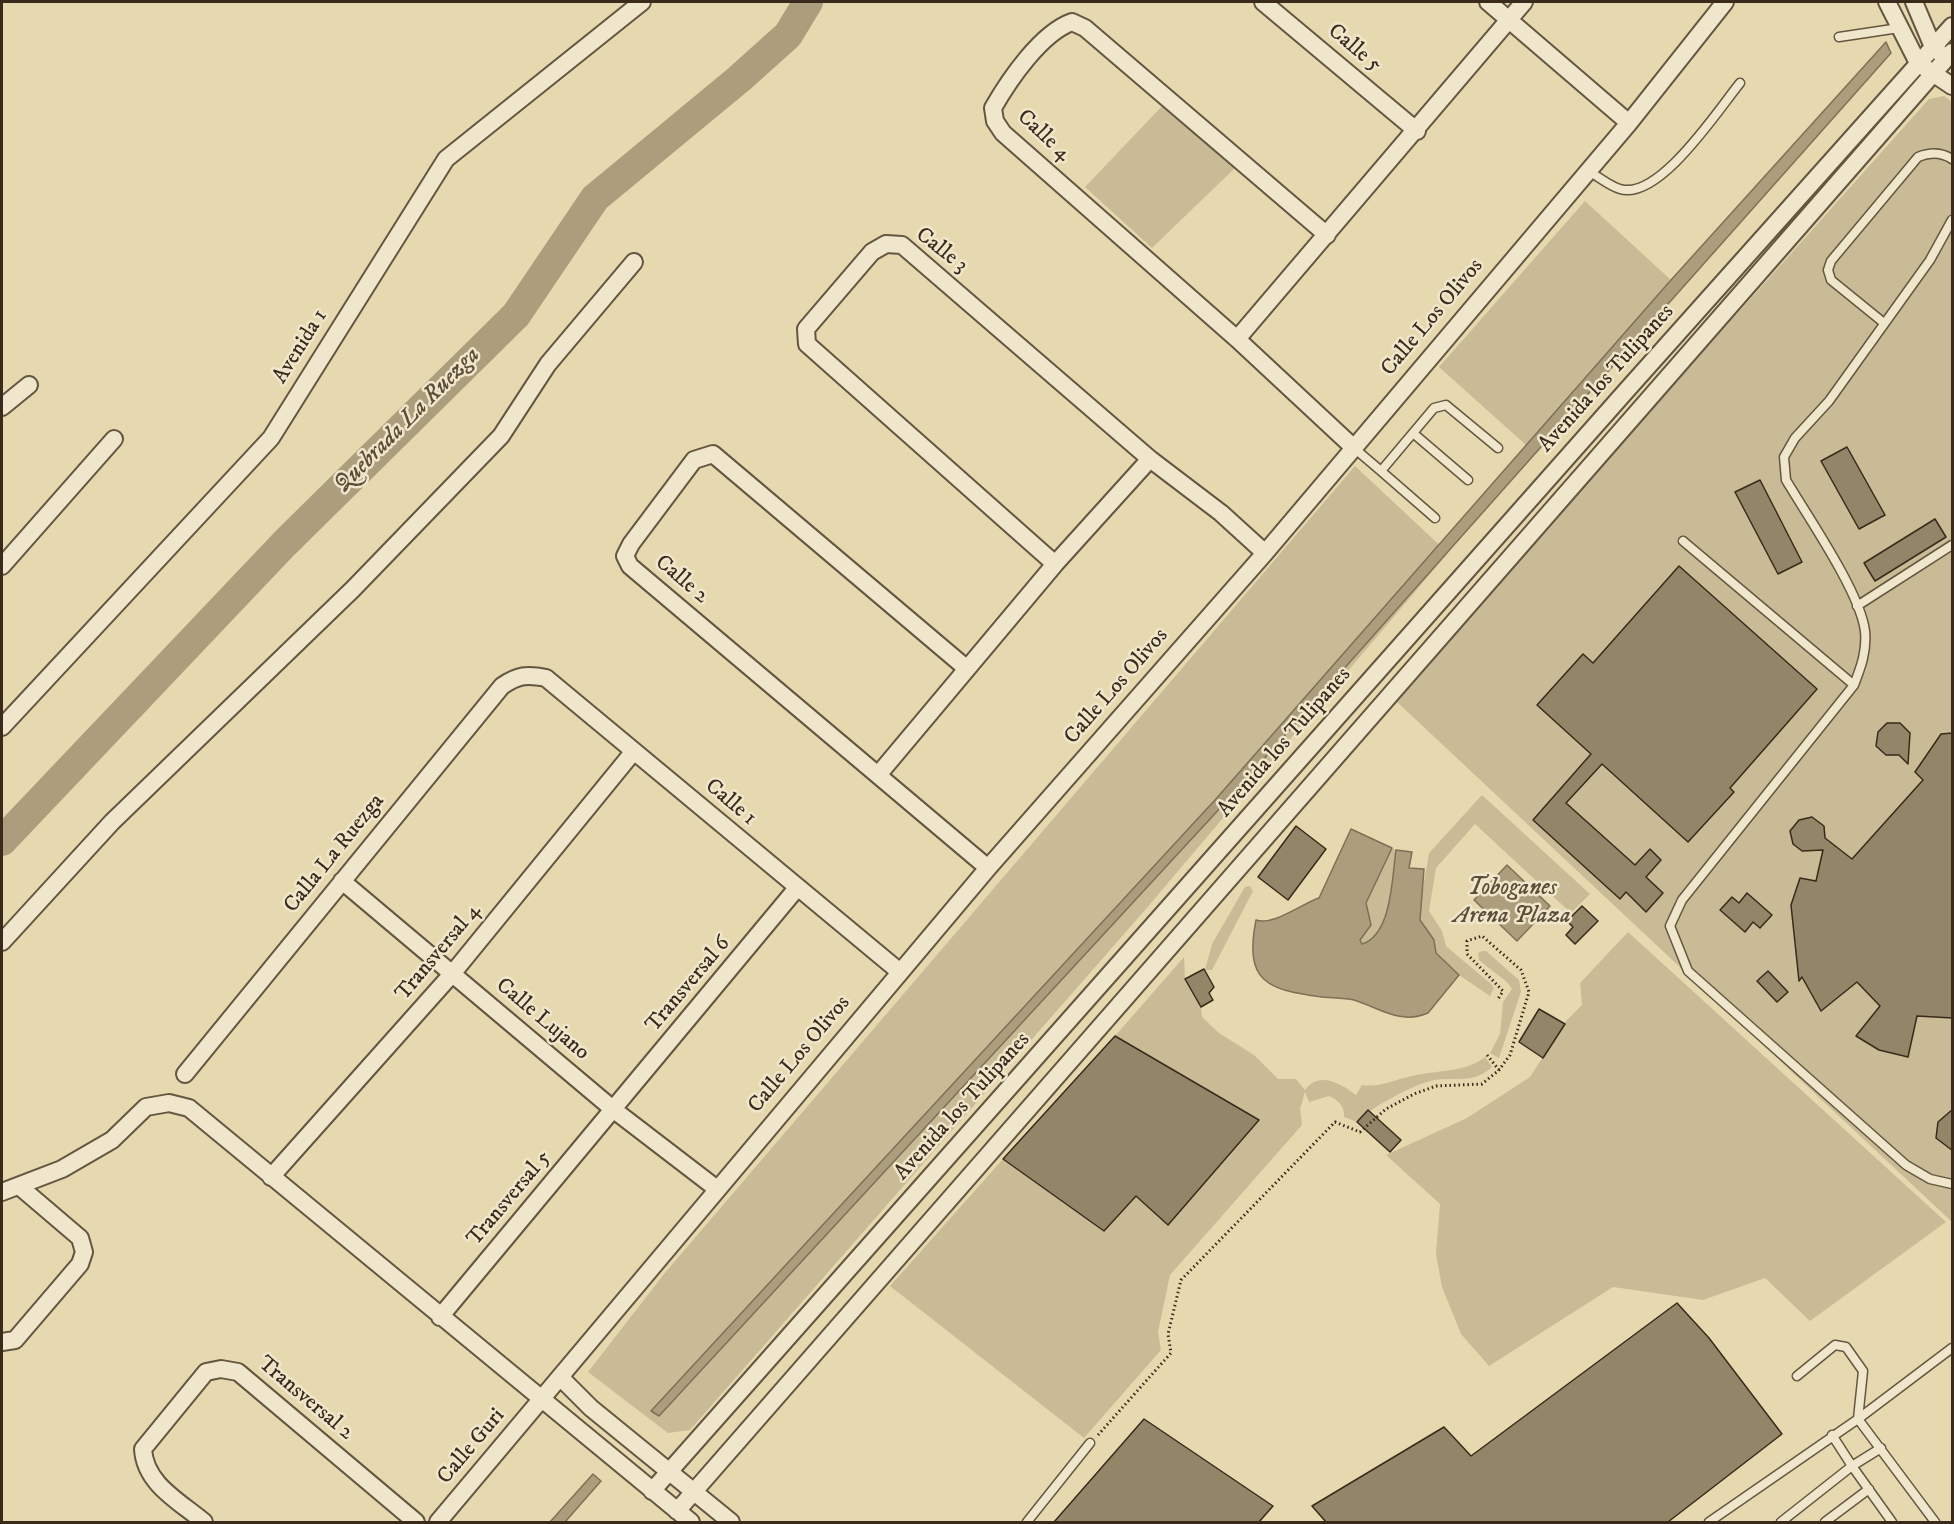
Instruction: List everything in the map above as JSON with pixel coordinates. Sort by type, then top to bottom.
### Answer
[{"type":"street","name":"Avenida 1","points":[[2,727],[271,438],[446,159],[642,2]]},
{"type":"street","name":"Calle 5","points":[[1263,2],[1417,131]]},
{"type":"street","points":[[1488,2],[1510,18],[1629,123]]},
{"type":"street","points":[[1237,339],[1417,131],[1524,2]]},
{"type":"street","name":"Calle Los Olivos","points":[[541,1400],[988,868],[1265,553],[1629,123],[1725,2]]},
{"type":"street","points":[[1887,2],[1918,63],[1953,86]]},
{"type":"street","points":[[1914,2],[1933,47],[1951,58]]},
{"type":"street","name":"Calle 4","points":[[1327,235],[1085,28],[1072,22],[1060,26],[1046,38],[993,108],[995,121],[1003,133],[1237,339],[1353,447]]},
{"type":"street","name":"Avenida los Tulipanes","points":[[652,1491],[1719,286],[1953,26]]},
{"type":"street","name":"Avenida los Tulipanes","points":[[677,1511],[1076,1058],[1735,300],[1934,74],[1951,58]]},
{"type":"street","name":"Calle 3","points":[[1055,564],[807,344],[806,329],[872,252],[886,244],[902,245],[1150,459],[1221,513],[1265,553]]},
{"type":"street","points":[[2,942],[112,822],[353,589],[501,436],[548,364],[634,262]]},
{"type":"street","points":[[1719,286],[1735,300]]},
{"type":"street","points":[[2,407],[28,385]]},
{"type":"street","points":[[2,566],[114,438]]},
{"type":"street","name":"Calle 2","points":[[966,668],[713,454],[694,460],[631,544],[625,556],[630,566],[988,868]]},
{"type":"street","points":[[878,775],[1055,564],[1150,459]]},
{"type":"street","name":"Calle 1","points":[[528,674],[546,678],[900,972]]},
{"type":"street","name":"Calla La Ruezga","points":[[185,1074],[502,686],[514,678],[528,674]]},
{"type":"street","name":"Transversal 4","points":[[271,1178],[452,974],[634,752]]},
{"type":"street","name":"Calle Lujano","points":[[342,880],[615,1110],[717,1189]]},
{"type":"street","name":"Transversal 6","points":[[615,1110],[797,888]]},
{"type":"street","points":[[1055,1038],[1076,1058]]},
{"type":"street","points":[[2,1192],[63,1168],[111,1140],[147,1107],[170,1103],[189,1108],[271,1178],[691,1522]]},
{"type":"street","name":"Transversal 5","points":[[440,1317],[615,1110]]},
{"type":"street","points":[[2,1342],[15,1340],[80,1264],[84,1252],[80,1238],[19,1186]]},
{"type":"street","name":"Transversal 2","points":[[204,1522],[153,1480],[144,1466],[143,1449],[206,1372],[221,1369],[238,1372],[416,1522]]},
{"type":"street","points":[[560,1377],[591,1408],[731,1522]]},
{"type":"street","name":"Calle Guri","points":[[438,1522],[541,1400]]},
{"type":"lane","points":[[1839,37],[1899,28]]},
{"type":"lane","points":[[1588,171],[1621,189],[1647,186],[1666,172],[1740,83]]},
{"type":"lane","points":[[1884,323],[1830,280],[1828,270],[1831,261],[1918,157],[1928,153],[1946,155],[1953,159]]},
{"type":"lane","points":[[1953,220],[1930,260],[1829,401],[1795,438],[1784,457],[1786,480],[1857,606],[1865,631],[1864,660],[1854,685],[1682,900],[1670,926],[1688,971],[1696,979],[1906,1165],[1930,1179],[1953,1184]]},
{"type":"lane","points":[[1381,471],[1434,408],[1446,405],[1498,448]]},
{"type":"lane","points":[[1413,433],[1468,480]]},
{"type":"lane","points":[[1353,447],[1435,518]]},
{"type":"lane","points":[[1683,541],[1854,685]]},
{"type":"lane","points":[[1857,606],[1953,545]]},
{"type":"lane","points":[[1797,1376],[1835,1345],[1846,1347],[1863,1371],[1858,1419],[1935,1522]]},
{"type":"lane","points":[[1709,1522],[1858,1419],[1953,1348]]},
{"type":"lane","points":[[1832,1435],[1892,1522]]},
{"type":"lane","points":[[1027,1522],[1090,1443]]},
{"type":"lane","points":[[1781,1522],[1852,1466],[1881,1448]]},
{"type":"lane","points":[[1826,1522],[1869,1490]]},
{"type":"path","points":[[1090,1443],[1171,1353],[1168,1334],[1181,1280],[1335,1122],[1360,1132],[1386,1109],[1414,1094],[1436,1086],[1482,1084],[1499,1070],[1509,1055],[1529,992],[1521,970],[1497,948],[1482,936],[1467,941],[1467,954],[1503,990],[1498,999]]},
{"type":"path","points":[[1487,1055],[1499,1070]]},
{"type":"shaded area","points":[[1944,96],[1952,102],[1952,1222],[1397,702],[1560,512],[1929,99]]},
{"type":"shaded area","points":[[1166,102],[1236,167],[1152,248],[1085,187]]},
{"type":"shaded area","points":[[1585,201],[1671,280],[1536,454],[1439,367]]},
{"type":"shaded area","points":[[1355,466],[1448,553],[1145,910],[690,1430],[668,1433],[588,1372],[664,1274]]},
{"type":"shaded area","points":[[1482,795],[1590,894],[1571,913],[1475,824],[1436,868],[1429,911],[1442,931],[1446,946],[1494,988],[1490,996],[1459,975],[1436,953],[1434,940],[1423,927],[1419,912],[1429,853]]},
{"type":"shaded area","points":[[1392,848],[1396,850],[1390,904],[1386,917],[1381,929],[1373,938],[1362,944],[1360,940],[1369,922],[1366,903]]},
{"type":"shaded area","points":[[1250,886],[1253,891],[1212,970],[1205,970],[1212,944],[1245,887]]},
{"type":"shaded area","points":[[1628,932],[1946,1222],[1810,1321],[1765,1278],[1703,1300],[1613,1287],[1489,1366],[1461,1334],[1442,1287],[1436,1254],[1440,1204],[1386,1155],[1467,1118],[1530,1077],[1566,1021],[1582,1005],[1580,983]]},
{"type":"shaded area","points":[[1486,951],[1519,980],[1521,992],[1499,1058],[1490,1053],[1500,1034],[1503,1002],[1512,989],[1508,983],[1479,960],[1478,953]]},
{"type":"shaded area","points":[[1184,957],[1185,979],[1201,1007],[1202,1017],[1219,1033],[1254,1055],[1278,1079],[1296,1079],[1305,1090],[1311,1084],[1324,1080],[1337,1083],[1356,1095],[1362,1085],[1381,1084],[1468,1066],[1485,1057],[1492,1067],[1472,1078],[1434,1080],[1415,1086],[1382,1104],[1357,1122],[1344,1117],[1342,1106],[1333,1098],[1329,1096],[1309,1102],[1305,1092],[1300,1109],[1302,1125],[1170,1275],[1158,1332],[1161,1350],[1084,1438],[890,1286],[1003,1159],[1104,1231],[1136,1196],[1167,1224],[1258,1120],[1115,1036]]},
{"type":"water","points":[[1886,42],[1891,53],[1222,806],[659,1416],[651,1411],[1215,800],[1671,280]]},
{"type":"water","points":[[1351,829],[1392,848],[1366,903],[1371,925],[1360,940],[1362,944],[1372,938],[1385,917],[1389,904],[1396,850],[1412,852],[1409,868],[1424,869],[1420,920],[1434,940],[1436,953],[1459,975],[1428,1013],[1418,1016],[1399,1016],[1354,1000],[1286,991],[1273,986],[1257,969],[1253,957],[1256,920],[1271,920],[1319,898]]},
{"type":"water","name":"Toboganes Arena Plaza","points":[[1507,865],[1550,906],[1517,941],[1474,900]]},
{"type":"water","points":[[593,1474],[601,1481],[565,1522],[550,1522]]},
{"type":"building","points":[[1847,447],[1885,515],[1859,529],[1821,461]]},
{"type":"building","points":[[1760,480],[1802,562],[1778,574],[1735,492]]},
{"type":"building","points":[[1935,519],[1946,537],[1875,581],[1864,563]]},
{"type":"building","points":[[1679,566],[1817,689],[1730,788],[1734,792],[1688,842],[1602,764],[1566,803],[1635,865],[1650,849],[1661,860],[1646,877],[1663,893],[1646,912],[1626,892],[1620,899],[1533,820],[1591,754],[1537,705],[1583,654],[1593,663]]},
{"type":"building","points":[[1887,723],[1900,723],[1910,733],[1908,764],[1899,755],[1886,755],[1876,746],[1878,732]]},
{"type":"building","points":[[1953,733],[1953,1018],[1917,1016],[1908,1057],[1879,1050],[1856,1036],[1880,1006],[1857,982],[1821,1011],[1802,977],[1799,981],[1791,905],[1800,878],[1816,881],[1823,850],[1802,851],[1793,844],[1790,831],[1799,820],[1812,817],[1824,826],[1825,838],[1852,859],[1923,780],[1915,772],[1941,734]]},
{"type":"building","points":[[1296,826],[1326,849],[1288,900],[1258,877]]},
{"type":"building","points":[[1747,893],[1772,915],[1760,928],[1753,922],[1745,932],[1720,910],[1732,897],[1739,903]]},
{"type":"building","points":[[1582,906],[1598,921],[1575,944],[1566,935],[1573,927],[1567,921]]},
{"type":"building","points":[[1204,969],[1214,987],[1209,993],[1213,1000],[1201,1007],[1185,979]]},
{"type":"building","points":[[1768,971],[1788,992],[1777,1002],[1757,981]]},
{"type":"building","points":[[1539,1009],[1565,1024],[1543,1058],[1519,1042]]},
{"type":"building","points":[[1115,1036],[1259,1120],[1168,1225],[1136,1196],[1104,1231],[1003,1159]]},
{"type":"building","points":[[1953,1109],[1953,1151],[1936,1138],[1938,1122]]},
{"type":"building","points":[[1368,1110],[1401,1140],[1390,1152],[1357,1122]]},
{"type":"building","points":[[1677,1303],[1709,1338],[1782,1434],[1668,1522],[1326,1522],[1312,1506],[1444,1427],[1471,1456]]},
{"type":"building","points":[[1144,1419],[1273,1506],[1259,1522],[1054,1522]]},
{"type":"waterway","name":"Quebrada La Ruezga","points":[[2,841],[284,544],[516,315],[595,198],[739,79],[788,35],[808,2]]}]
